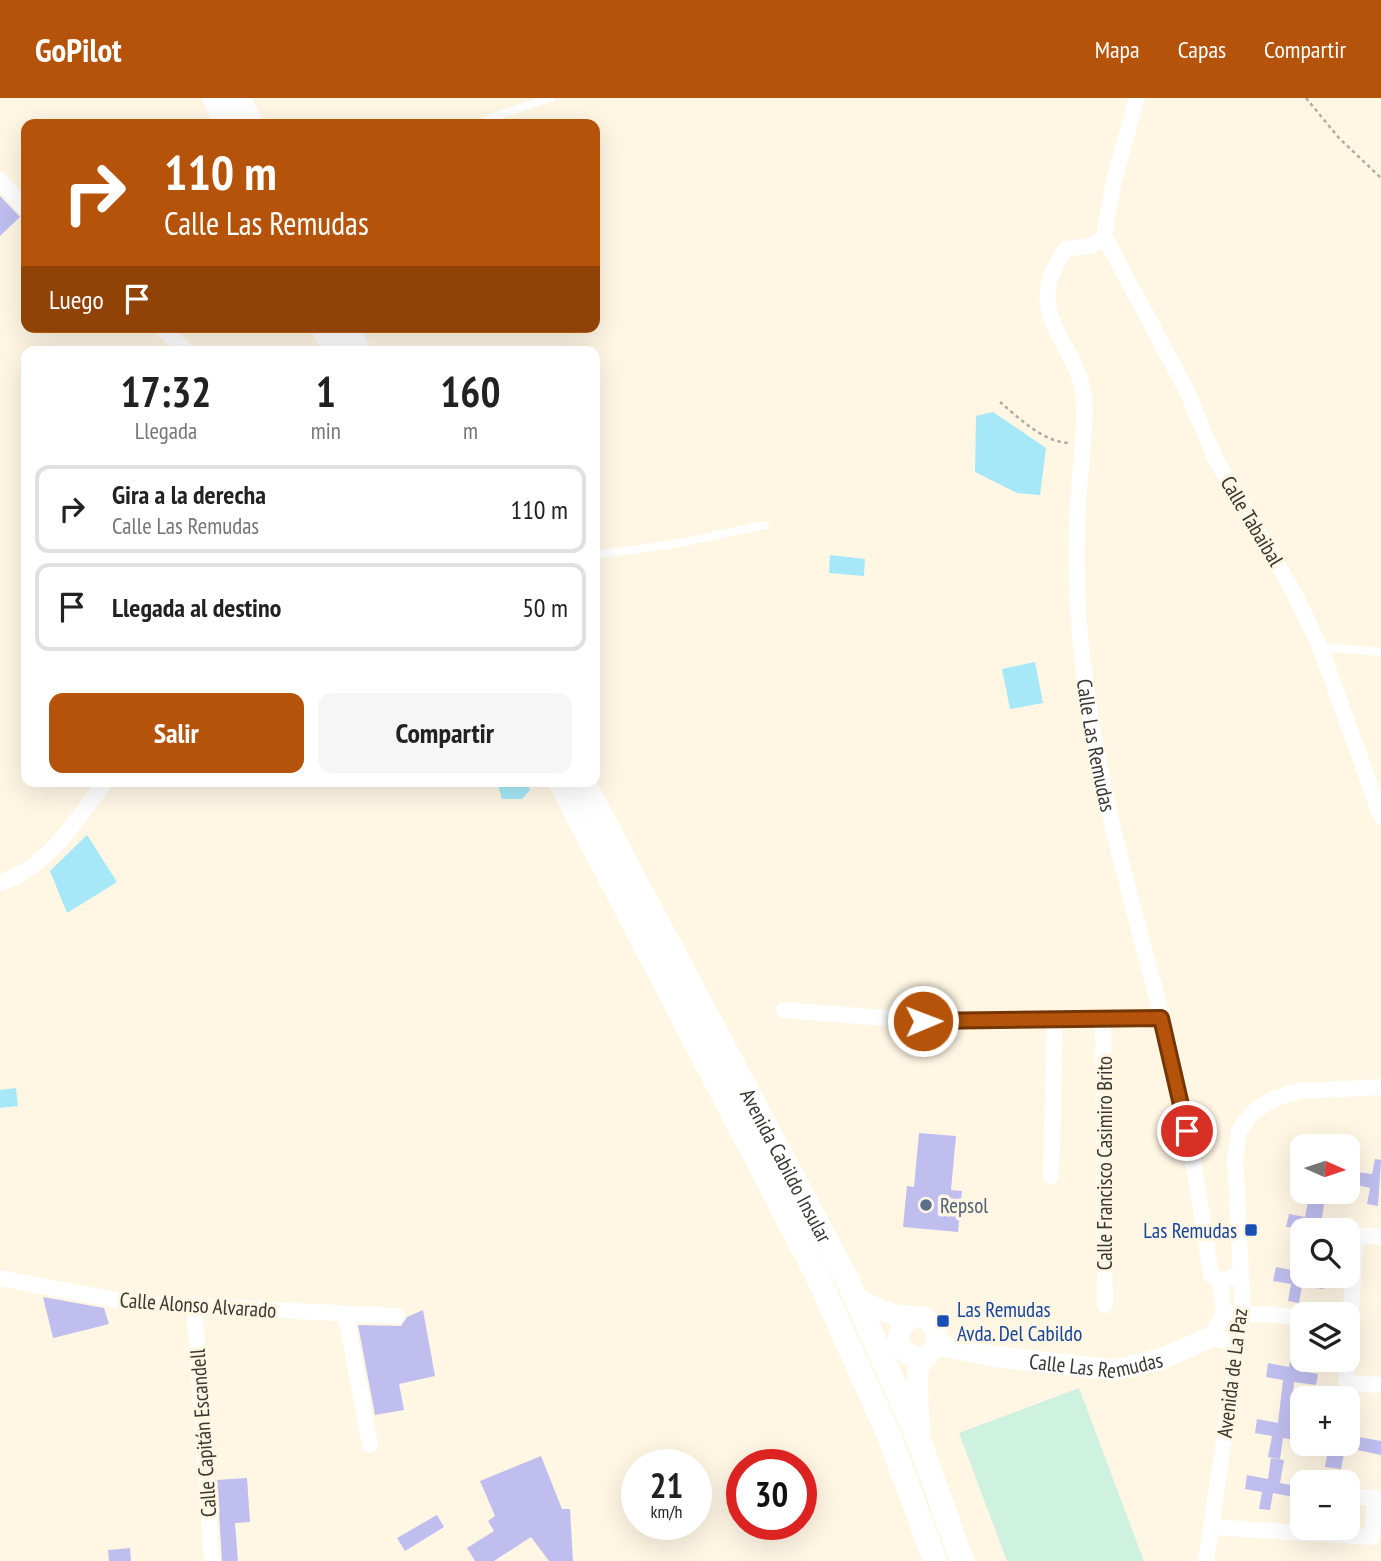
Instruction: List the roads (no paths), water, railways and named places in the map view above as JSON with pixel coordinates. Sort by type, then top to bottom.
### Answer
[{"type":"main road","points":[[215,98],[225,119]]},
{"type":"main road","points":[[238,98],[248,119]]},
{"type":"main road","name":"Avenida Cabildo Insular","points":[[562,787],[818,1277],[890,1438],[935,1561]]},
{"type":"main road","name":"Avenida Cabildo Insular","points":[[586,787],[857,1300],[920,1443],[962,1561]]},
{"type":"street","points":[[1104,236],[1114,180],[1137,98]]},
{"type":"street","points":[[0,180],[21,203]]},
{"type":"street","name":"Calle Las Remudas","points":[[1104,236],[1091,246],[1066,249],[1054,265],[1047,302],[1053,326],[1079,377],[1084,400],[1077,610],[1084,678],[1095,756],[1183,1107],[1211,1275],[1220,1282],[1224,1314]]},
{"type":"street","name":"Calle Tabaibal","points":[[1104,236],[1187,391],[1216,460],[1292,589],[1320,647],[1381,816]]},
{"type":"street","points":[[167,333],[181,346]]},
{"type":"street","points":[[0,883],[21,876],[39,862],[101,787]]},
{"type":"street","points":[[784,1010],[923,1021],[1161,1018]]},
{"type":"street","points":[[1051,1176],[1055,1020]]},
{"type":"street","name":"Calle Francisco Casimiro Brito","points":[[1103,1020],[1105,1305]]},
{"type":"street","name":"Avenida de La Paz","points":[[1206,1561],[1243,1312],[1235,1159],[1239,1131],[1252,1113],[1273,1099],[1300,1091],[1381,1087]]},
{"type":"street","points":[[1351,1302],[1356,1235],[1381,1237]]},
{"type":"street","points":[[1220,1282],[1240,1274]]},
{"type":"street","name":"Calle Alonso Alvarado","points":[[0,1278],[132,1303],[194,1304],[346,1316],[397,1316]]},
{"type":"street","points":[[857,1300],[876,1310],[923,1317],[933,1322],[939,1337],[916,1379],[920,1443]]},
{"type":"street","name":"Calle Capitán Escandell","points":[[194,1304],[212,1561]]},
{"type":"street","points":[[1239,1342],[1209,1338],[1224,1314],[1243,1312],[1290,1316]]},
{"type":"street","points":[[346,1316],[370,1445]]},
{"type":"street","points":[[913,1317],[907,1320],[899,1332],[900,1346],[911,1356],[931,1351]]},
{"type":"street","name":"Calle Las Remudas","points":[[931,1351],[1114,1370],[1161,1359],[1209,1338]]},
{"type":"street","points":[[1347,1372],[1346,1383],[1381,1385]]},
{"type":"street","points":[[1360,1497],[1375,1498],[1373,1537],[1360,1536]]},
{"type":"street","points":[[1211,1527],[1290,1529]]},
{"type":"lane","points":[[489,119],[550,98]]},
{"type":"lane","points":[[600,554],[680,543],[765,526]]},
{"type":"lane","points":[[1320,647],[1381,652]]},
{"type":"water","points":[[993,412],[1046,448],[1040,495],[1017,493],[975,472],[976,416]]},
{"type":"water","points":[[830,555],[865,559],[864,576],[829,573]]},
{"type":"water","points":[[1035,662],[1043,703],[1010,709],[1002,669]]},
{"type":"water","points":[[498,787],[528,787],[530,790],[522,799],[502,799]]},
{"type":"water","points":[[87,835],[117,882],[67,913],[50,871]]},
{"type":"water","points":[[16,1088],[18,1106],[0,1108],[0,1090]]},
{"type":"place","name":"Repsol","points":[[926,1205]]},
{"type":"place","name":"Las Remudas","points":[[1251,1230]]},
{"type":"place","name":"Las Remudas Avda. Del Cabildo","points":[[943,1321]]}]
